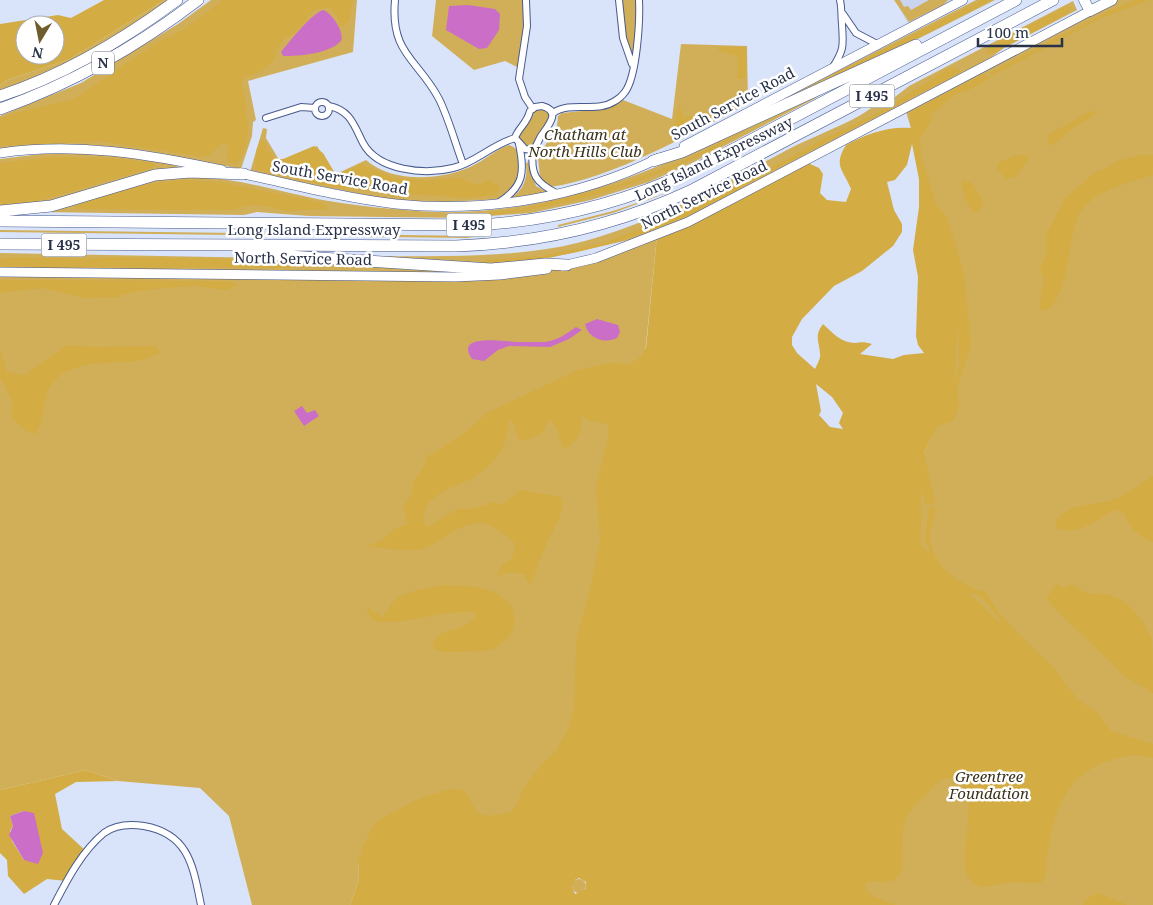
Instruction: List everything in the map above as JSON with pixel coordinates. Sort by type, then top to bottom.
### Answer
[{"type":"highway","name":"N","points":[[0,96],[43,80],[91,55],[132,31],[177,0]]},
{"type":"highway","name":"N","points":[[0,109],[48,90],[97,66],[144,38],[198,0]]},
{"type":"highway","name":"Long Island Expressway","points":[[0,221],[456,225],[517,222],[557,216],[617,201],[680,177],[1016,0]]},
{"type":"highway","name":"Long Island Expressway","points":[[0,244],[477,245],[537,240],[596,227],[635,215],[690,191],[1053,0]]},
{"type":"highway","points":[[654,161],[682,152],[933,37],[953,33]]},
{"type":"highway","points":[[0,212],[52,206],[155,175],[190,172],[244,174]]},
{"type":"highway","points":[[127,245],[145,252],[249,252],[491,269],[545,264],[567,265]]},
{"type":"main road","name":"South Service Road","points":[[0,153],[52,148],[103,149],[154,156],[395,204],[441,206],[496,204],[558,194],[616,176],[654,161],[963,0]]},
{"type":"main road","points":[[1084,0],[1090,11]]},
{"type":"main road","name":"North Service Road","points":[[0,272],[462,277],[517,273],[567,265],[633,245],[688,222],[1112,0]]},
{"type":"street","points":[[395,0],[393,18],[400,44],[439,99],[463,164]]},
{"type":"street","points":[[526,0],[527,26],[519,79],[525,97],[533,109]]},
{"type":"street","points":[[618,0],[623,38],[633,66]]},
{"type":"street","points":[[553,113],[566,108],[604,106],[625,92],[630,81],[638,38],[639,0]]},
{"type":"street","points":[[833,67],[843,48],[843,14],[840,0]]},
{"type":"street","points":[[843,14],[856,33],[877,44]]},
{"type":"street","points":[[315,108],[321,101],[329,106],[340,108],[350,116],[364,145],[378,161],[393,167],[421,170],[453,168],[476,158],[498,143],[517,141]]},
{"type":"street","points":[[315,108],[318,115],[322,116],[329,112],[329,106]]},
{"type":"street","points":[[496,204],[514,192],[522,177],[523,164],[517,141],[517,132],[528,120],[530,111],[542,106],[549,108],[553,113],[551,124],[533,150],[532,160],[536,180],[558,194]]},
{"type":"street","points":[[266,118],[301,107],[315,108]]},
{"type":"street","points":[[517,141],[525,149],[533,150]]},
{"type":"street","points":[[54,905],[74,870],[105,833],[120,826],[134,824],[158,829],[177,840],[187,854],[195,874],[201,905]]},
{"type":"shaded area","points":[[895,0],[957,0],[909,26]]},
{"type":"shaded area","points":[[468,5],[495,9],[500,14],[499,30],[487,48],[479,49],[446,30],[449,6]]},
{"type":"shaded area","points":[[323,10],[330,14],[337,23],[342,37],[341,41],[322,51],[305,55],[283,56],[281,52],[295,35],[307,22]]},
{"type":"shaded area","points":[[597,319],[618,325],[620,332],[617,338],[602,340],[593,337],[585,324]]},
{"type":"shaded area","points":[[576,327],[582,330],[569,339],[550,347],[509,346],[498,350],[484,361],[472,359],[468,351],[470,345],[484,340],[545,342],[562,336]]},
{"type":"shaded area","points":[[302,406],[307,413],[315,410],[319,416],[304,426],[294,411]]},
{"type":"shaded area","points":[[24,811],[34,813],[43,853],[38,864],[24,860],[9,835],[13,826],[10,816]]},
{"type":"green space","points":[[104,0],[164,0],[65,61],[65,17],[71,18]]},
{"type":"green space","points":[[164,0],[169,0],[111,40],[65,64],[65,61]]},
{"type":"green space","points":[[211,0],[357,0],[353,52],[248,81],[256,120],[253,122],[252,136],[241,169],[146,151],[93,145],[39,146],[0,150],[0,116],[81,83],[178,24]]},
{"type":"green space","points":[[223,0],[353,0],[350,19],[344,27],[340,26],[337,16],[330,8],[315,9],[295,33],[283,40],[277,49],[274,61],[262,71],[243,78],[242,83],[248,125],[246,146],[236,165],[227,161],[228,145],[223,143],[208,156],[202,157],[99,141],[0,146],[0,119],[15,113],[74,99],[159,41],[181,31]]},
{"type":"green space","points":[[436,0],[526,0],[521,69],[505,61],[474,70],[432,36]]},
{"type":"green space","points":[[619,0],[639,0],[633,66],[623,38]]},
{"type":"green space","points":[[894,0],[900,0],[904,7],[908,6],[911,10],[929,0],[948,0],[943,5],[909,22]]},
{"type":"green space","points":[[976,0],[995,0],[886,55],[758,112]]},
{"type":"green space","points":[[983,0],[991,0],[933,31],[835,76],[834,74]]},
{"type":"green space","name":"Greentree Foundation","points":[[1112,0],[1153,0],[1153,905],[787,905],[962,587],[921,545],[921,459],[953,395],[927,183],[905,108]]},
{"type":"green space","points":[[1135,0],[1149,0],[1099,19],[992,76],[989,73],[1109,11]]},
{"type":"green space","points":[[1073,1],[1077,10],[1004,48],[985,62],[692,216],[638,238],[513,266],[339,256],[459,256],[520,252],[549,249],[577,243],[632,226],[685,203],[851,120],[885,99],[894,95],[895,97],[909,86]]},
{"type":"green space","points":[[1066,6],[1071,7],[1069,13],[989,55],[986,53],[988,48]]},
{"type":"green space","points":[[15,22],[15,65],[52,65],[7,80],[0,86],[0,24]]},
{"type":"green space","name":"Chatham at North Hills Club","points":[[681,44],[747,46],[748,104],[652,153],[600,174],[550,187],[540,178],[538,157],[557,126],[558,116],[562,113],[603,109],[623,100],[672,119]]},
{"type":"green space","points":[[720,47],[746,47],[746,76],[743,79],[737,79],[737,56],[719,51]]},
{"type":"green space","points":[[52,65],[62,65],[0,92],[0,86],[7,80]]},
{"type":"green space","points":[[949,68],[957,68],[961,72],[681,219],[599,247],[514,262],[485,263],[488,260],[541,256],[603,243],[665,220],[686,210],[706,196],[747,181],[821,140],[881,111]]},
{"type":"green space","name":"Greentree Foundation","points":[[983,74],[991,78],[969,90],[958,93],[932,113],[930,123],[920,138],[921,155],[933,194],[937,206],[947,217],[964,273],[971,345],[957,389],[959,407],[953,421],[938,426],[924,453],[935,503],[926,505],[921,489],[921,545],[931,554],[925,539],[929,508],[935,506],[930,533],[931,544],[940,563],[956,579],[986,592],[996,609],[1056,670],[1078,700],[1098,713],[1111,731],[1153,744],[1153,758],[1132,756],[1112,760],[1084,773],[1074,783],[1066,794],[1055,820],[1048,850],[1046,871],[1041,883],[1003,883],[982,887],[972,882],[966,873],[965,859],[969,808],[967,794],[960,783],[947,778],[935,785],[908,815],[903,833],[903,864],[898,876],[894,880],[886,882],[874,881],[866,884],[866,889],[874,897],[897,905],[350,905],[359,879],[358,862],[363,845],[376,822],[418,799],[449,789],[465,790],[477,813],[489,816],[511,812],[517,805],[523,789],[540,766],[556,751],[567,731],[574,708],[576,639],[588,598],[600,540],[596,487],[609,433],[608,426],[588,420],[581,415],[579,435],[573,443],[563,449],[557,429],[549,419],[542,434],[523,441],[519,439],[515,431],[515,424],[510,420],[502,451],[490,464],[475,477],[439,494],[427,506],[424,514],[424,523],[428,527],[457,509],[472,509],[493,502],[502,505],[520,490],[561,497],[563,503],[561,514],[542,554],[530,586],[524,574],[511,572],[497,576],[502,564],[511,560],[515,550],[514,542],[497,529],[483,523],[468,525],[422,549],[403,550],[367,546],[383,540],[394,529],[407,524],[404,506],[412,493],[413,481],[423,468],[428,456],[463,434],[487,413],[580,369],[611,363],[629,364],[641,357],[646,348],[657,236],[808,163],[819,168],[823,174],[820,193],[827,200],[846,202],[851,189],[842,172],[840,158],[846,145],[861,137],[877,132],[894,128],[911,128],[910,112]],"holes":[[[912,144],[919,179],[919,207],[913,250],[918,277],[916,336],[918,345],[924,353],[904,355],[893,359],[860,354],[872,344],[864,342],[850,343],[837,337],[823,324],[818,335],[820,355],[815,369],[797,353],[792,345],[792,337],[802,319],[834,286],[862,271],[893,246],[902,232],[902,224],[894,210],[887,182],[895,180],[907,165]],[[958,318],[959,365],[954,384]],[[816,384],[832,397],[843,413],[839,423],[843,429],[830,427],[819,415],[821,411]],[[967,591],[983,598],[1006,628]],[[579,878],[586,882],[586,889],[575,894],[572,887],[575,880]]]},
{"type":"green space","points":[[829,89],[814,99],[692,163],[649,182],[591,200],[531,213],[462,218],[309,216],[257,212],[244,215],[40,212],[139,182],[180,177],[229,180],[317,199],[406,210],[436,212],[489,210],[540,203],[590,190],[639,174]]},
{"type":"green space","points":[[679,103],[683,117],[703,115],[706,120],[705,123],[671,141]]},
{"type":"green space","points":[[535,107],[553,113],[533,150],[519,144],[517,132]]},
{"type":"green space","points":[[1091,111],[1095,111],[1096,114],[1073,128],[1052,146],[1049,144],[1047,135]]},
{"type":"green space","points":[[263,128],[267,129],[266,138],[281,163],[317,146],[334,175],[366,160],[389,173],[403,176],[432,177],[446,175],[472,166],[509,145],[521,155],[522,163],[517,180],[508,194],[502,199],[426,203],[390,200],[250,172]]},
{"type":"green space","points":[[748,129],[693,159],[607,192],[547,207],[516,212],[463,215],[522,209],[617,185],[679,163]]},
{"type":"green space","points":[[260,140],[265,142],[275,159],[283,159],[314,146],[323,153],[336,175],[362,164],[394,178],[427,180],[459,178],[477,185],[490,180],[500,187],[497,195],[466,198],[332,187],[255,169],[256,151]]},
{"type":"green space","points":[[50,153],[138,158],[190,170],[148,172],[104,184],[65,198],[0,208],[0,159]]},
{"type":"green space","points":[[1016,155],[1027,155],[1029,158],[1015,177],[1006,179],[997,169],[997,163]]},
{"type":"green space","points":[[1140,155],[1153,155],[1153,175],[1107,191],[1084,207],[1078,217],[1074,230],[1060,293],[1053,304],[1044,311],[1039,309],[1044,278],[1040,269],[1047,251],[1046,235],[1065,198],[1097,171],[1106,169],[1117,161]]},
{"type":"green space","points":[[50,157],[110,158],[149,162],[155,164],[155,167],[28,204],[0,206],[0,163]]},
{"type":"green space","points":[[529,162],[536,186],[551,194],[508,200],[521,189],[526,175],[526,163]]},
{"type":"green space","points":[[179,180],[221,182],[319,202],[328,206],[326,209],[286,211],[266,206],[248,205],[231,210],[76,209],[76,206],[80,204],[136,186]]},
{"type":"green space","points":[[962,180],[972,183],[981,196],[983,207],[975,213],[972,211],[966,198]]},
{"type":"green space","points":[[669,192],[613,213],[558,227],[558,225],[613,211]]},
{"type":"green space","points":[[0,230],[483,236],[466,238],[0,232]]},
{"type":"green space","points":[[657,236],[612,680],[544,799],[492,825],[358,862],[359,879],[350,905],[252,905],[229,816],[200,788],[118,781],[86,770],[0,790],[0,272],[405,276],[543,269]]},
{"type":"green space","points":[[0,253],[264,258],[441,271],[440,273],[0,268]]},
{"type":"green space","points":[[20,257],[245,259],[290,264],[293,268],[0,267],[0,259]]},
{"type":"green space","points":[[0,280],[229,281],[238,285],[226,290],[194,286],[137,291],[117,297],[85,298],[42,288],[0,293]]},
{"type":"green space","points":[[67,345],[93,347],[156,346],[160,353],[138,361],[92,364],[69,370],[52,384],[46,396],[41,422],[35,434],[26,431],[11,417],[13,401],[0,378],[0,348],[7,372],[24,375]]},
{"type":"green space","points":[[1153,476],[1153,542],[1135,531],[1126,519],[1125,514],[1116,510],[1080,529],[1065,530],[1056,528],[1056,521],[1069,509],[1115,499]]},
{"type":"green space","points":[[1056,584],[1065,588],[1068,585],[1074,585],[1087,593],[1110,595],[1124,602],[1136,612],[1152,639],[1153,693],[1127,678],[1053,607],[1047,598]]},
{"type":"green space","points":[[441,585],[480,588],[495,592],[501,596],[508,602],[515,616],[512,631],[508,637],[495,648],[486,651],[441,652],[432,647],[435,640],[446,631],[468,624],[477,613],[450,613],[411,620],[385,622],[372,620],[365,606],[382,617],[393,602],[403,595],[416,590]]},
{"type":"green space","points":[[86,770],[118,781],[76,782],[55,794],[62,829],[87,852],[66,881],[47,879],[24,894],[8,876],[7,860],[0,853],[0,790]],"holes":[[[24,811],[24,860],[12,841],[10,831],[13,826],[10,816]]]},
{"type":"green space","points":[[576,879],[582,879],[586,886],[582,893],[576,893],[572,889],[572,883]]},
{"type":"green space","points":[[1098,893],[1128,905],[1083,905],[1086,899]]}]
